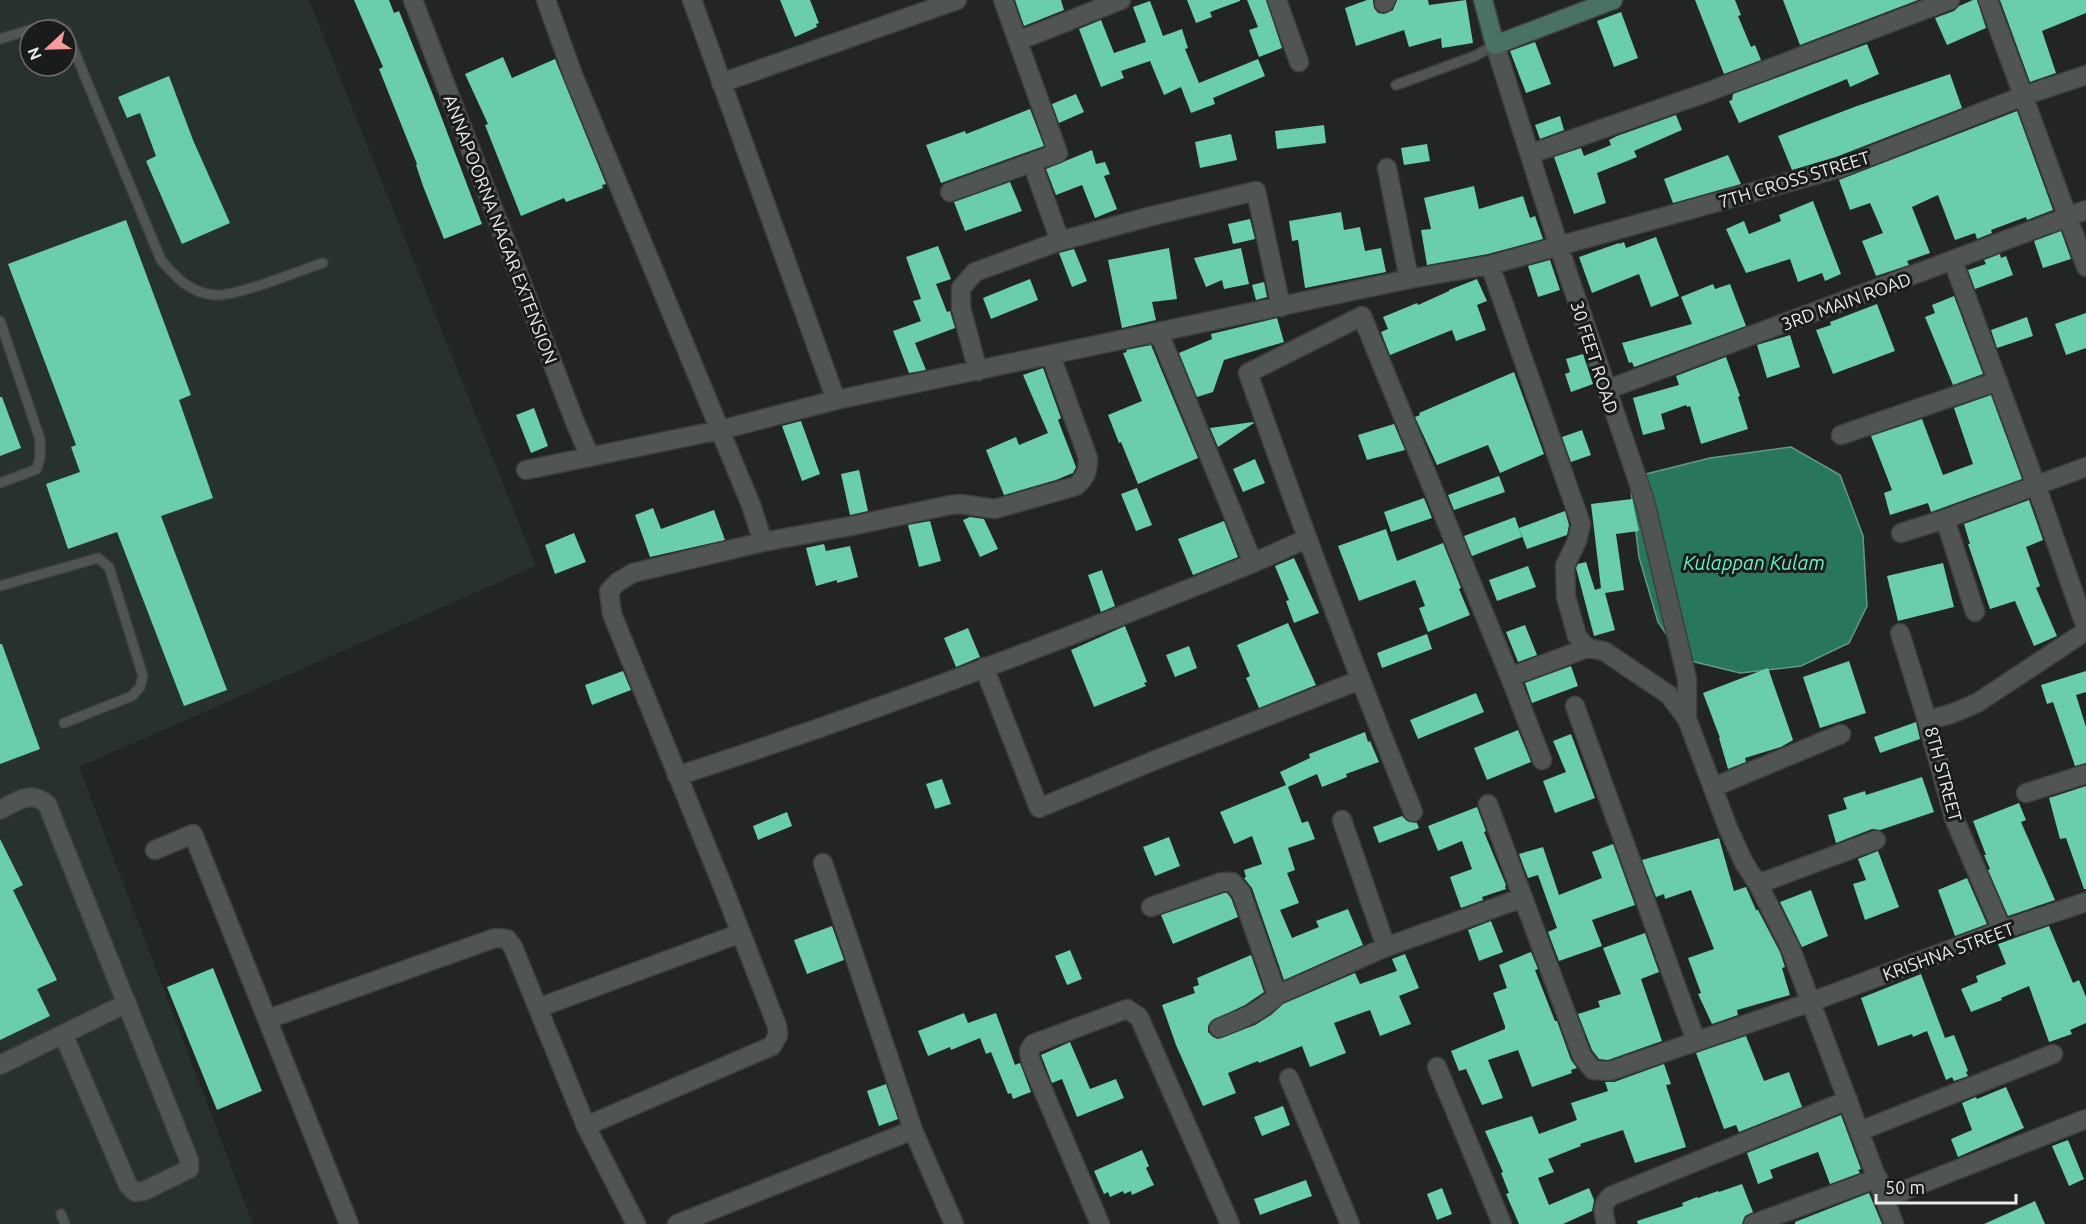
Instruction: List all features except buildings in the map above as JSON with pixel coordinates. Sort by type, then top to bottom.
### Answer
[{"type":"main road","name":"30 FEET ROAD","points":[[1483,0],[1495,45]]},
{"type":"main road","points":[[1495,45],[1613,0]]},
{"type":"street","name":"ANNAPOORNA NAGAR EXTENSION","points":[[413,0],[590,457]]},
{"type":"street","points":[[546,0],[573,75],[751,505],[763,542]]},
{"type":"street","points":[[692,0],[836,400]]},
{"type":"street","points":[[721,83],[957,0]]},
{"type":"street","points":[[950,192],[1058,153],[1003,0]]},
{"type":"street","points":[[1017,41],[1121,0]]},
{"type":"street","points":[[1277,0],[1299,62]]},
{"type":"street","points":[[1530,154],[1705,93],[1950,0]]},
{"type":"street","points":[[1988,0],[2086,267]]},
{"type":"street","name":"30 FEET ROAD","points":[[1495,45],[1559,247],[1645,502],[1687,680],[1687,719]]},
{"type":"street","name":"7TH CROSS STREET","points":[[526,470],[720,430],[836,400],[1409,279],[1490,265],[1840,168],[2023,96],[2086,75]]},
{"type":"street","points":[[1032,163],[1060,241]]},
{"type":"street","points":[[1387,168],[1409,279]]},
{"type":"street","points":[[978,371],[961,308],[961,288],[975,273],[1060,241],[1256,191],[1281,307]]},
{"type":"street","name":"3RD MAIN ROAD","points":[[1606,390],[2086,210]]},
{"type":"street","points":[[1953,261],[2036,485],[2086,629]]},
{"type":"street","points":[[1490,265],[1581,524],[1577,541],[1565,566],[1566,597],[1577,636],[1587,648]]},
{"type":"street","points":[[1413,812],[1306,539],[1248,373],[1362,316],[1542,760]]},
{"type":"street","points":[[1159,333],[1253,563]]},
{"type":"street","points":[[586,1126],[772,1046],[778,1035],[777,1026],[741,933],[612,614],[609,591],[633,573],[763,542],[950,505],[961,504],[995,509],[1076,486],[1085,478],[1088,458],[1051,356]]},
{"type":"street","points":[[1841,435],[1998,381]]},
{"type":"street","points":[[1901,533],[2086,468]]},
{"type":"street","points":[[1945,519],[1975,612]]},
{"type":"street","points":[[677,776],[773,745],[984,667],[1253,563],[1306,539]]},
{"type":"street","name":"8TH STREET","points":[[2002,930],[1954,818],[1927,720],[1951,714],[1977,703],[2086,629]]},
{"type":"street","points":[[1900,633],[1927,720]]},
{"type":"street","points":[[1510,677],[1587,648],[1604,651],[1669,695],[1687,719],[1728,828],[1744,863],[1758,884],[1790,947],[1894,1224]]},
{"type":"street","points":[[984,667],[1039,808],[1360,680]]},
{"type":"street","points":[[1575,706],[1696,1041]]},
{"type":"street","points":[[1713,787],[1841,734]]},
{"type":"street","points":[[2026,793],[2086,774]]},
{"type":"street","points":[[0,810],[27,797],[38,797],[47,804],[189,1160],[190,1165],[185,1172],[144,1191],[135,1192],[128,1185],[63,1034]]},
{"type":"street","name":"KRISHNA STREET","points":[[1488,804],[1582,1056],[1593,1070],[1610,1071],[1811,1002],[2002,930],[2086,902]]},
{"type":"street","points":[[1342,819],[1386,947]]},
{"type":"street","points":[[154,850],[193,834],[349,1224]]},
{"type":"street","points":[[1758,884],[1876,840]]},
{"type":"street","points":[[823,863],[913,1130],[954,1224]]},
{"type":"street","points":[[1151,907],[1222,882],[1232,882],[1241,892],[1277,995]]},
{"type":"street","points":[[1219,1028],[1257,1013],[1277,995],[1386,947],[1522,898]]},
{"type":"street","points":[[538,1008],[741,933]]},
{"type":"street","points":[[268,1019],[495,938],[507,939],[513,947],[586,1126],[636,1224]]},
{"type":"street","points":[[0,1065],[127,1003]]},
{"type":"street","points":[[1100,1224],[1031,1062],[1029,1051],[1033,1044],[1127,1009],[1139,1017],[1230,1224]]},
{"type":"street","points":[[1860,1131],[2053,1054]]},
{"type":"street","points":[[1437,1067],[1502,1224]]},
{"type":"street","points":[[1289,1078],[1350,1224]]},
{"type":"street","points":[[1606,1224],[1603,1210],[1605,1202],[1611,1196],[1848,1100]]},
{"type":"street","points":[[1886,1198],[2086,1119]]},
{"type":"street","points":[[677,1224],[913,1130]]},
{"type":"street","points":[[1753,1224],[1878,1178]]},
{"type":"lane","points":[[0,39],[18,33]]},
{"type":"lane","points":[[1396,85],[1474,56],[1495,45]]},
{"type":"lane","points":[[78,62],[161,260],[186,285],[214,295],[236,292],[323,263]]},
{"type":"lane","points":[[0,321],[40,439],[40,448],[37,469],[0,483]]},
{"type":"lane","points":[[0,586],[98,558],[109,567],[143,676],[140,687],[132,696],[64,723]]},
{"type":"lane","points":[[61,1214],[65,1224]]},
{"type":"shaded area","points":[[0,0],[309,0],[536,566],[79,767],[253,1224],[0,1224]]},
{"type":"water","name":"Kulappan Kulam","points":[[1791,447],[1840,475],[1863,536],[1867,606],[1849,643],[1801,666],[1740,673],[1683,659],[1658,622],[1639,557],[1630,483],[1642,475],[1710,458]]}]
